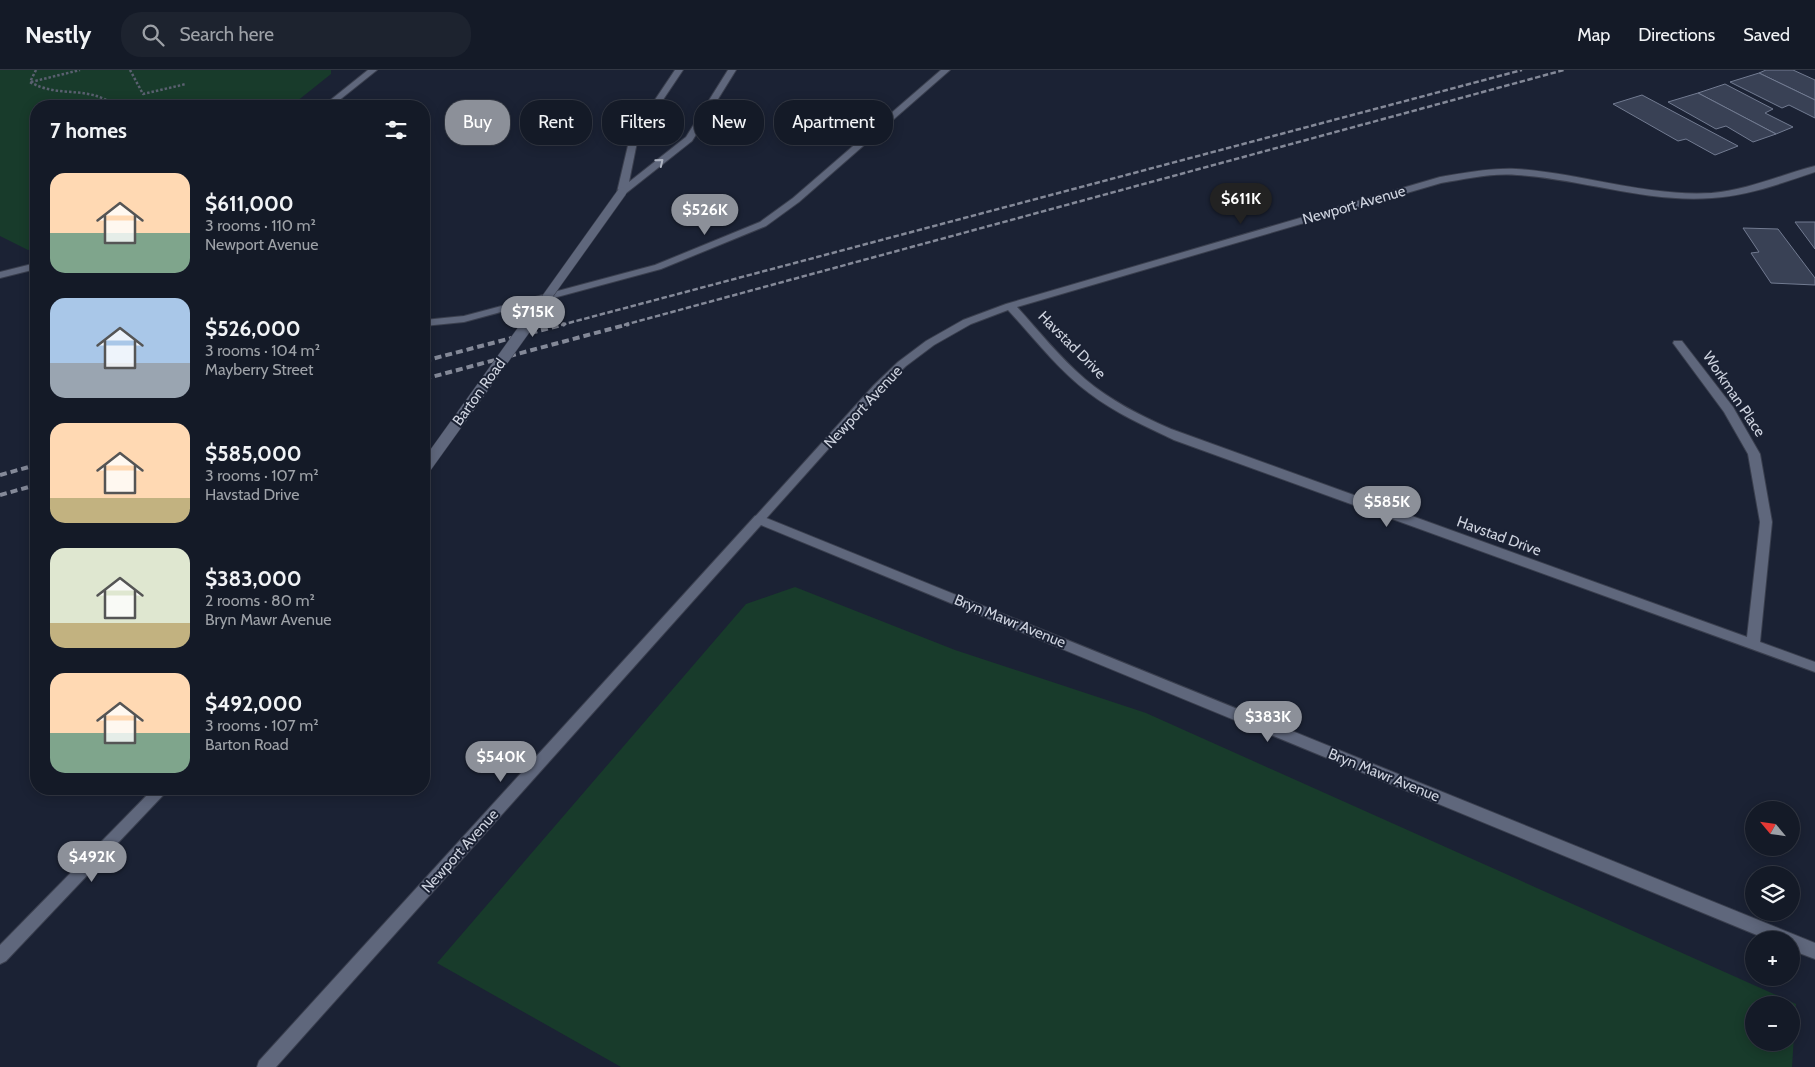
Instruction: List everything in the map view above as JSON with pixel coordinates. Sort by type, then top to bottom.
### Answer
[{"type":"street","points":[[336,100],[373,70]]},
{"type":"street","name":"Barton Road","points":[[622,192],[634,136],[680,70]]},
{"type":"street","name":"Barton Road","points":[[430,461],[622,192],[689,139],[732,70]]},
{"type":"street","points":[[430,322],[464,319],[658,267],[763,224],[796,200],[946,70]]},
{"type":"street","name":"Newport Avenue","points":[[265,1067],[878,387],[902,364],[930,343],[967,322],[1010,306],[1440,180],[1476,174],[1514,172],[1662,194],[1698,196],[1738,193],[1815,168]]},
{"type":"street","points":[[0,275],[30,268]]},
{"type":"street","name":"Havstad Drive","points":[[1010,306],[1074,375],[1094,392],[1119,408],[1178,437],[1815,667]]},
{"type":"street","name":"Workman Place","points":[[1678,343],[1729,410],[1754,454],[1766,522],[1753,645]]},
{"type":"street","name":"Bryn Mawr Avenue","points":[[759,519],[1765,931]]},
{"type":"street","points":[[0,956],[156,795]]},
{"type":"street","points":[[1800,945],[1815,951]]},
{"type":"path","points":[[30,82],[36,70]]},
{"type":"path","points":[[30,82],[80,70]]},
{"type":"path","points":[[130,70],[143,94],[150,94],[186,84]]},
{"type":"path","points":[[30,82],[35,86],[54,90],[94,92],[109,100]]},
{"type":"green space","points":[[0,70],[331,70],[331,74],[298,100],[30,100],[30,250],[0,236]]},
{"type":"green space","points":[[795,587],[955,650],[1146,713],[1745,981],[1745,986],[1756,986],[1778,996],[1745,996],[1745,1051],[1793,1051],[1792,1067],[621,1067],[437,963],[746,604]]},
{"type":"building","points":[[1766,70],[1793,70],[1815,80],[1815,100],[1759,73]]},
{"type":"building","points":[[1759,73],[1815,100],[1815,118],[1789,105],[1782,108],[1730,82]]},
{"type":"building","points":[[1725,84],[1773,109],[1765,113],[1793,127],[1776,134],[1698,93]]},
{"type":"building","points":[[1698,93],[1776,134],[1753,142],[1726,126],[1716,129],[1668,102]]},
{"type":"building","points":[[1642,95],[1738,146],[1715,155],[1686,139],[1678,141],[1613,104]]},
{"type":"building","points":[[1795,222],[1815,222],[1815,249]]},
{"type":"building","points":[[1743,228],[1778,229],[1815,278],[1815,285],[1771,283],[1751,253],[1759,252]]},
{"type":"railway","points":[[561,325],[1522,70]]},
{"type":"railway","points":[[624,325],[1564,70]]},
{"type":"railway","points":[[430,359],[565,324]]},
{"type":"railway","points":[[430,377],[629,324]]},
{"type":"railway","points":[[0,475],[30,467]]},
{"type":"railway","points":[[0,495],[30,487]]}]
